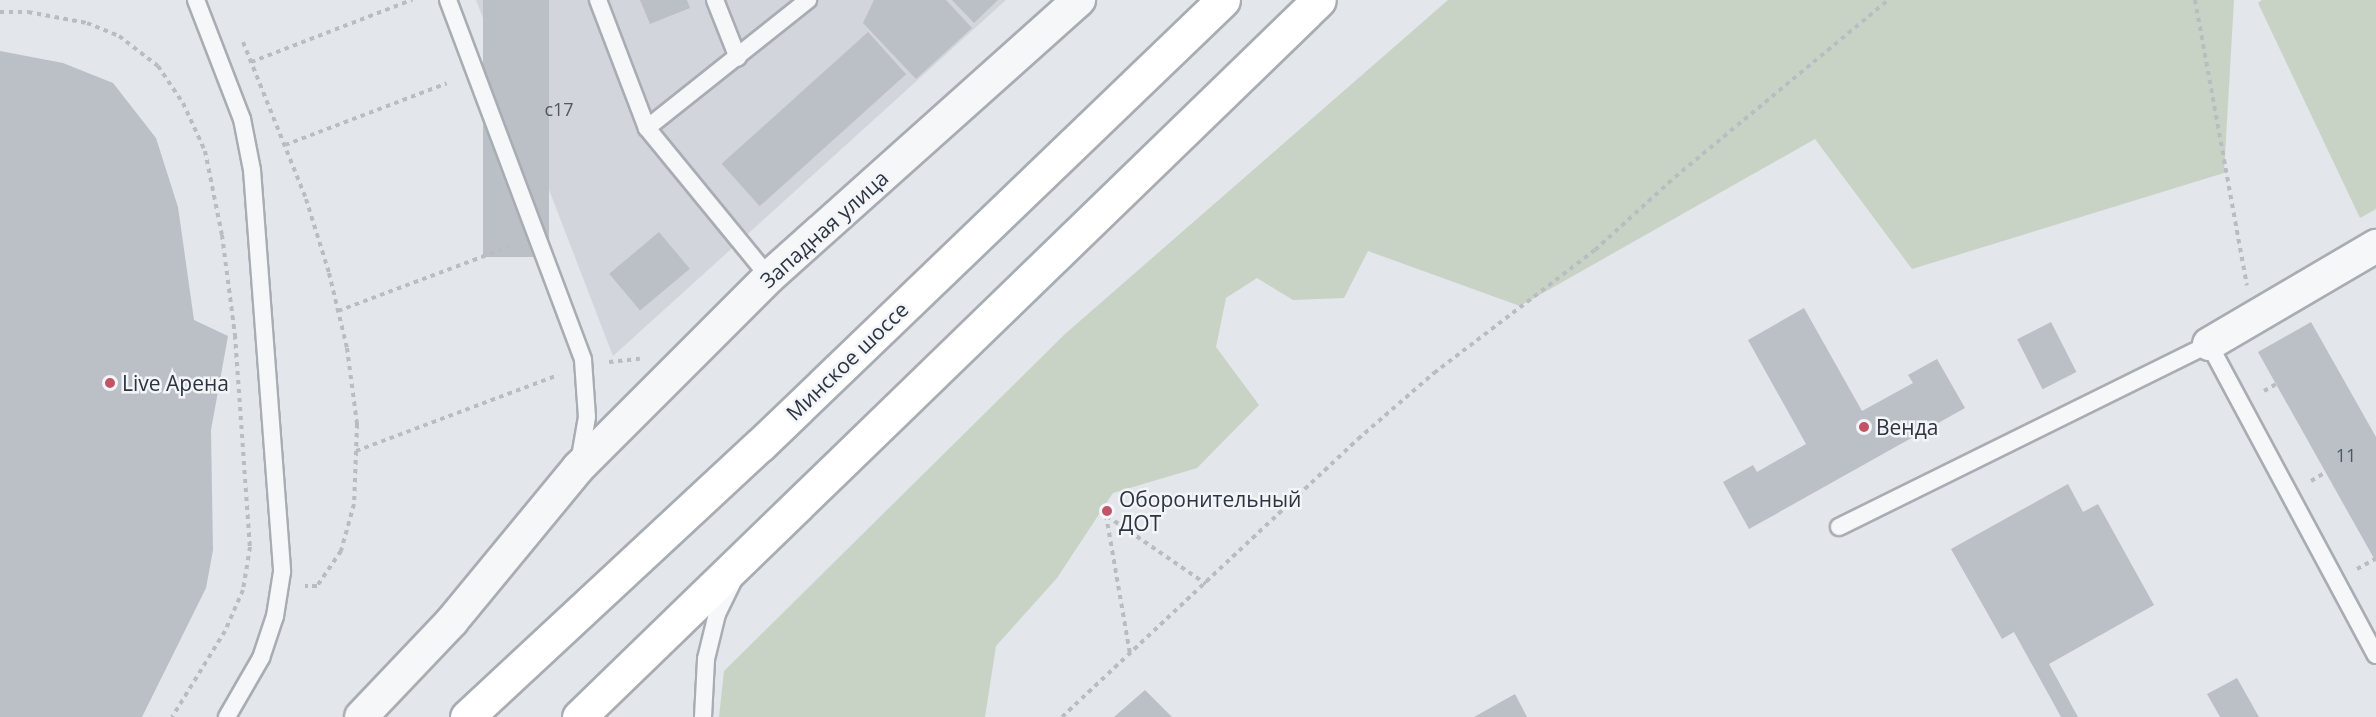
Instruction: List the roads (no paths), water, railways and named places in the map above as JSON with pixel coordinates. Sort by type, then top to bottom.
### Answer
[{"type":"highway","name":"Минское шоссе","points":[[467,717],[760,445],[1222,0]]},
{"type":"highway","points":[[579,717],[1319,0]]},
{"type":"street","name":"Западная улица","points":[[361,717],[452,621],[578,468],[770,277],[1079,0]]},
{"type":"street","points":[[2209,344],[2376,246]]},
{"type":"street","points":[[452,717],[526,660]]},
{"type":"lane","points":[[196,0],[242,119],[252,170],[282,572],[275,616],[261,658],[227,717]]},
{"type":"lane","points":[[448,0],[584,369],[587,417],[578,468]]},
{"type":"lane","points":[[598,0],[647,128],[770,277]]},
{"type":"lane","points":[[715,0],[738,58]]},
{"type":"lane","points":[[647,128],[738,58],[808,0]]},
{"type":"lane","points":[[1839,527],[2209,344],[2376,655]]},
{"type":"lane","points":[[703,717],[706,660],[717,614],[745,557]]},
{"type":"place","name":"Live Арена","points":[[110,383]]},
{"type":"place","name":"Венда","points":[[1864,427]]},
{"type":"place","name":"Оборонительный ДОТ","points":[[1107,511]]}]
